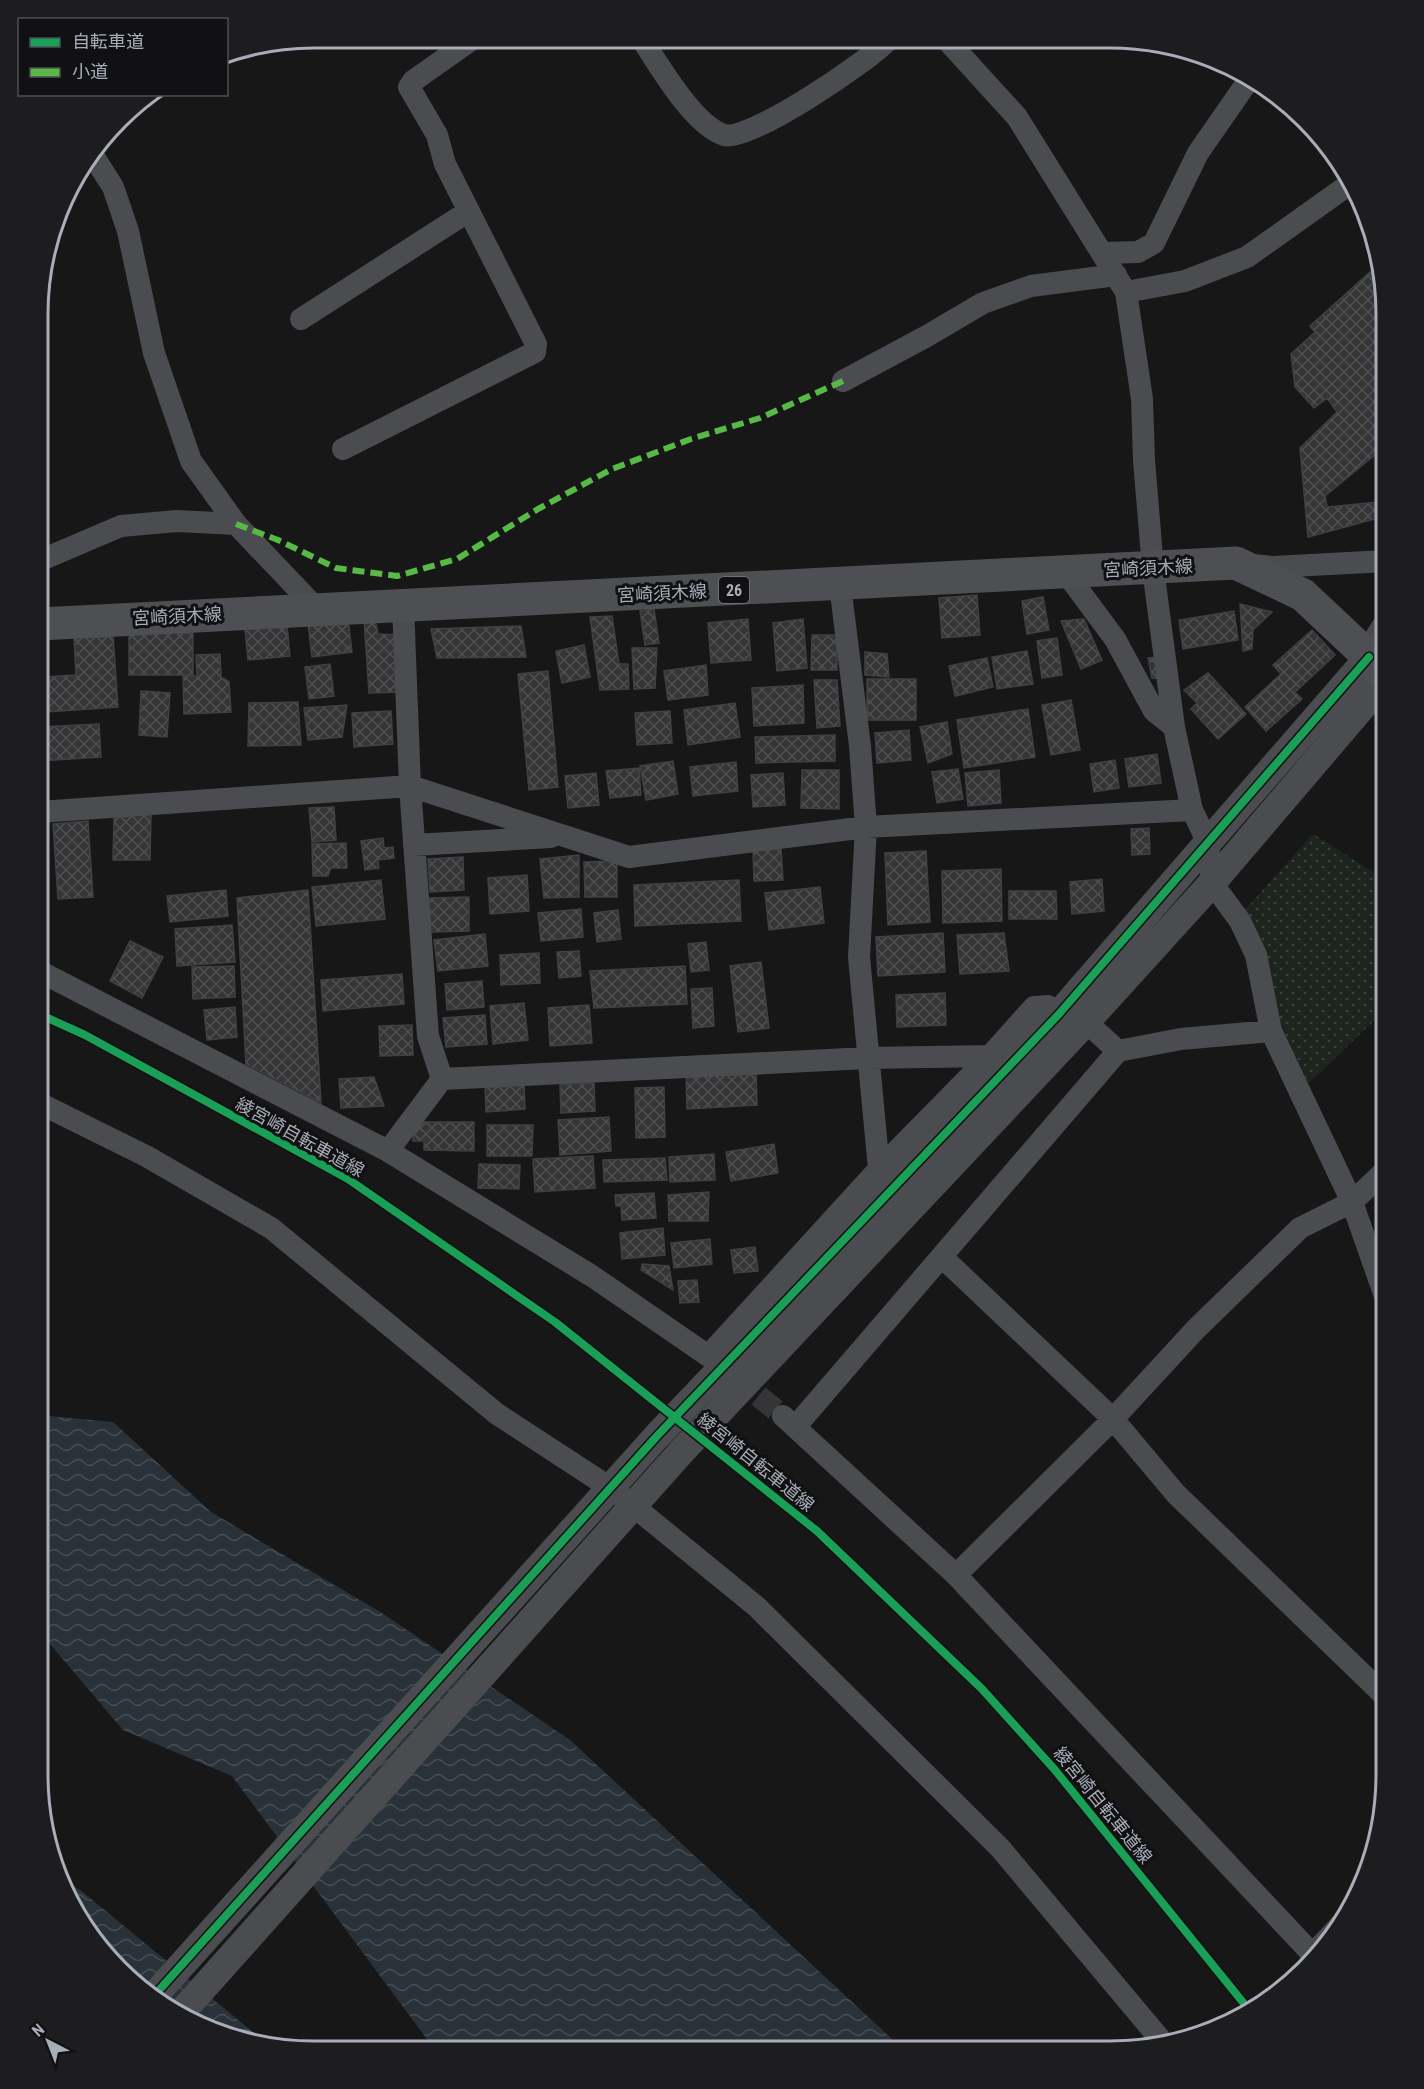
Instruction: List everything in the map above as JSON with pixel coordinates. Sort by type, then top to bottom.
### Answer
[{"type":"main road","name":"宮崎須木線","points":[[48,623],[316,608],[840,585],[1236,563],[1303,595],[1376,659]]},
{"type":"street","points":[[343,449],[535,352],[536,344],[445,164],[437,135],[409,87],[413,81],[460,48]]},
{"type":"street","points":[[648,48],[681,98],[713,129],[725,135],[738,136],[801,103],[881,48]]},
{"type":"street","points":[[954,48],[1017,117],[1121,283],[1142,399],[1144,460],[1153,568],[1173,727],[1192,810],[1208,843],[1212,883],[1240,921],[1256,955],[1271,1031],[1352,1203],[1376,1271]]},
{"type":"street","points":[[1103,253],[1138,252],[1154,243],[1198,153],[1245,85]]},
{"type":"street","points":[[96,161],[113,188],[128,231],[154,353],[190,461],[236,524],[316,608]]},
{"type":"street","points":[[843,381],[983,303],[1031,286],[1185,281],[1247,257],[1344,188]]},
{"type":"street","points":[[301,319],[469,211]]},
{"type":"street","points":[[48,557],[121,526],[177,521],[236,524]]},
{"type":"street","points":[[1236,563],[1273,567],[1376,562]]},
{"type":"street","points":[[1066,573],[1116,639],[1154,711],[1173,727]]},
{"type":"street","points":[[840,585],[860,746],[866,827],[859,957],[879,1169]]},
{"type":"street","points":[[403,605],[410,786],[428,1036],[442,1079]]},
{"type":"street","points":[[158,1991],[200,1941],[657,1436],[1059,1014],[1208,843],[1376,672]]},
{"type":"street","points":[[186,2008],[682,1451],[1086,1022],[1212,883],[1376,674]]},
{"type":"street","points":[[48,811],[410,786],[629,857],[866,827],[1192,810]]},
{"type":"street","points":[[414,845],[564,836]]},
{"type":"street","points":[[48,976],[388,1151],[592,1276],[715,1360],[879,1169],[990,1056],[1034,1007],[1048,1006],[1059,1014]]},
{"type":"street","points":[[1086,1022],[1118,1051]]},
{"type":"street","points":[[1271,1031],[1181,1039],[1118,1051],[942,1257],[789,1421],[956,1575],[1310,1951]]},
{"type":"street","points":[[442,1079],[868,1058],[990,1056]]},
{"type":"street","points":[[388,1151],[442,1079]]},
{"type":"street","points":[[48,1107],[146,1156],[271,1228],[497,1414],[615,1491],[757,1607],[1000,1848],[1158,2037]]},
{"type":"street","points":[[956,1575],[1113,1419],[1196,1329],[1300,1228],[1352,1203],[1376,1180]]},
{"type":"street","points":[[942,1257],[1113,1419],[1176,1494],[1376,1688]]},
{"type":"shaded area","points":[[1313,834],[1376,874],[1376,1019],[1308,1084],[1281,1029],[1244,911]]},
{"type":"water","points":[[48,1416],[113,1422],[211,1512],[382,1613],[570,1740],[894,2041],[428,2041],[232,1776],[123,1730],[48,1642]]},
{"type":"water","points":[[72,1886],[79,1889],[256,2035],[228,2027],[196,2014],[166,1996],[138,1975],[114,1951],[93,1923]]},
{"type":"building","points":[[1370,272],[1373,276],[1376,314],[1376,454],[1325,496],[1327,507],[1376,502],[1376,519],[1308,537],[1300,448],[1337,412],[1327,398],[1314,408],[1295,387],[1291,354],[1315,332],[1310,326]]},
{"type":"building","points":[[977,595],[980,635],[942,638],[939,598]]},
{"type":"building","points":[[1043,597],[1049,630],[1027,634],[1022,601]]},
{"type":"building","points":[[1240,604],[1272,612],[1253,630],[1252,649],[1243,651]]},
{"type":"building","points":[[654,609],[659,643],[645,645],[640,611]]},
{"type":"building","points":[[1234,611],[1238,640],[1183,649],[1179,620]]},
{"type":"building","points":[[612,616],[619,664],[628,664],[629,689],[600,690],[590,617]]},
{"type":"building","points":[[364,619],[375,619],[378,634],[399,635],[401,692],[369,693]]},
{"type":"building","points":[[748,619],[751,660],[711,663],[708,623]]},
{"type":"building","points":[[803,619],[807,668],[777,671],[773,623]]},
{"type":"building","points":[[1084,619],[1102,660],[1081,669],[1061,621]]},
{"type":"building","points":[[348,620],[352,652],[312,657],[308,624]]},
{"type":"building","points":[[287,626],[290,656],[248,660],[245,630]]},
{"type":"building","points":[[521,626],[526,657],[437,658],[431,629]]},
{"type":"building","points":[[1312,630],[1335,655],[1295,692],[1302,699],[1266,731],[1245,707],[1281,674],[1273,665]]},
{"type":"building","points":[[129,633],[193,633],[193,675],[129,675]]},
{"type":"building","points":[[113,635],[118,707],[48,712],[48,677],[76,675],[74,637]]},
{"type":"building","points":[[812,635],[837,635],[837,670],[811,670]]},
{"type":"building","points":[[1057,638],[1062,675],[1042,678],[1037,641]]},
{"type":"building","points":[[584,645],[590,677],[562,683],[556,651]]},
{"type":"building","points":[[632,648],[657,648],[655,688],[634,689]]},
{"type":"building","points":[[1027,651],[1033,684],[997,689],[992,657]]},
{"type":"building","points":[[865,652],[887,654],[889,677],[865,675]]},
{"type":"building","points":[[220,654],[221,677],[229,682],[231,712],[184,714],[183,676],[197,676],[196,655]]},
{"type":"building","points":[[1160,657],[1162,678],[1152,678],[1148,658]]},
{"type":"building","points":[[987,658],[993,687],[955,696],[949,666]]},
{"type":"building","points":[[330,664],[334,696],[309,699],[305,667]]},
{"type":"building","points":[[706,665],[708,695],[668,700],[664,671]]},
{"type":"building","points":[[548,671],[558,787],[529,790],[518,674]]},
{"type":"building","points":[[1208,673],[1246,714],[1218,739],[1191,709],[1197,703],[1184,690]]},
{"type":"building","points":[[867,679],[916,679],[916,720],[867,720]]},
{"type":"building","points":[[814,680],[837,680],[840,726],[817,728]]},
{"type":"building","points":[[803,685],[804,723],[754,726],[752,688]]},
{"type":"building","points":[[141,691],[170,693],[167,737],[139,735]]},
{"type":"building","points":[[1071,700],[1080,750],[1051,755],[1042,705]]},
{"type":"building","points":[[298,702],[301,745],[248,746],[249,703]]},
{"type":"building","points":[[735,703],[740,737],[688,745],[684,710]]},
{"type":"building","points":[[347,705],[342,737],[308,740],[304,708]]},
{"type":"building","points":[[1028,709],[1035,757],[964,768],[957,720]]},
{"type":"building","points":[[391,711],[393,744],[354,747],[352,713]]},
{"type":"building","points":[[670,711],[672,743],[637,745],[635,713]]},
{"type":"building","points":[[947,722],[952,754],[928,763],[920,727]]},
{"type":"building","points":[[99,724],[101,757],[48,760],[48,727]]},
{"type":"building","points":[[909,730],[911,760],[877,763],[875,733]]},
{"type":"building","points":[[835,735],[835,761],[756,763],[755,737]]},
{"type":"building","points":[[1157,754],[1161,783],[1129,787],[1125,759]]},
{"type":"building","points":[[1115,760],[1119,788],[1094,792],[1090,764]]},
{"type":"building","points":[[673,761],[678,794],[646,800],[640,766]]},
{"type":"building","points":[[736,762],[738,791],[693,796],[690,767]]},
{"type":"building","points":[[639,768],[641,795],[610,798],[606,771]]},
{"type":"building","points":[[958,769],[963,799],[937,803],[932,772]]},
{"type":"building","points":[[802,770],[839,770],[839,809],[801,808]]},
{"type":"building","points":[[999,770],[1001,803],[968,806],[965,773]]},
{"type":"building","points":[[596,773],[599,805],[568,808],[565,776]]},
{"type":"building","points":[[783,773],[785,805],[753,807],[751,775]]},
{"type":"building","points":[[334,807],[336,840],[312,842],[309,808]]},
{"type":"building","points":[[114,815],[151,815],[150,860],[113,860]]},
{"type":"building","points":[[88,821],[93,897],[58,899],[53,824]]},
{"type":"building","points":[[1149,828],[1150,854],[1132,855],[1131,829]]},
{"type":"building","points":[[383,838],[384,848],[393,847],[394,858],[378,860],[379,868],[365,870],[361,841]]},
{"type":"building","points":[[346,843],[347,868],[331,868],[328,876],[313,876],[312,844]]},
{"type":"building","points":[[781,849],[783,880],[754,881],[753,850]]},
{"type":"building","points":[[926,851],[930,922],[888,925],[885,853]]},
{"type":"building","points":[[579,855],[579,897],[544,898],[540,859]]},
{"type":"building","points":[[463,857],[464,890],[430,892],[428,859]]},
{"type":"building","points":[[617,861],[617,897],[585,897],[584,862]]},
{"type":"building","points":[[1001,869],[1002,921],[943,923],[942,871]]},
{"type":"building","points":[[527,875],[529,911],[490,914],[488,878]]},
{"type":"building","points":[[1102,879],[1104,911],[1072,914],[1070,882]]},
{"type":"building","points":[[381,880],[385,919],[316,926],[312,887]]},
{"type":"building","points":[[739,880],[741,921],[635,926],[634,885]]},
{"type":"building","points":[[820,887],[824,923],[769,930],[765,893]]},
{"type":"building","points":[[226,890],[228,916],[170,922],[167,896]]},
{"type":"building","points":[[308,890],[321,1103],[246,1064],[237,898]]},
{"type":"building","points":[[1009,891],[1056,891],[1057,919],[1009,919]]},
{"type":"building","points":[[469,897],[469,931],[430,932],[429,898]]},
{"type":"building","points":[[581,909],[583,937],[541,941],[538,913]]},
{"type":"building","points":[[618,910],[621,939],[597,942],[594,913]]},
{"type":"building","points":[[232,925],[235,962],[177,966],[175,929]]},
{"type":"building","points":[[943,933],[945,972],[878,976],[876,937]]},
{"type":"building","points":[[1004,933],[1009,971],[960,974],[957,935]]},
{"type":"building","points":[[485,934],[488,966],[438,971],[434,940]]},
{"type":"building","points":[[130,941],[163,957],[142,998],[110,981]]},
{"type":"building","points":[[706,942],[709,970],[691,972],[688,944]]},
{"type":"building","points":[[579,951],[581,976],[559,978],[557,952]]},
{"type":"building","points":[[539,953],[540,983],[501,985],[500,955]]},
{"type":"building","points":[[761,962],[769,1028],[738,1032],[730,966]]},
{"type":"building","points":[[234,966],[235,997],[193,999],[192,967]]},
{"type":"building","points":[[685,966],[687,1004],[594,1008],[590,971]]},
{"type":"building","points":[[402,974],[404,1004],[323,1011],[321,980]]},
{"type":"building","points":[[482,981],[484,1007],[447,1010],[445,984]]},
{"type":"building","points":[[712,988],[714,1026],[693,1028],[691,989]]},
{"type":"building","points":[[945,993],[946,1025],[897,1027],[896,995]]},
{"type":"building","points":[[524,1003],[528,1040],[493,1044],[490,1006]]},
{"type":"building","points":[[589,1005],[592,1043],[550,1046],[548,1008]]},
{"type":"building","points":[[235,1007],[237,1037],[207,1040],[204,1010]]},
{"type":"building","points":[[485,1015],[487,1044],[446,1047],[443,1018]]},
{"type":"building","points":[[412,1025],[413,1055],[380,1056],[379,1026]]},
{"type":"building","points":[[756,1071],[757,1105],[687,1109],[686,1074]]},
{"type":"building","points":[[374,1077],[384,1106],[341,1108],[339,1079]]},
{"type":"building","points":[[524,1081],[525,1109],[486,1112],[485,1083]]},
{"type":"building","points":[[594,1083],[595,1111],[561,1113],[560,1085]]},
{"type":"building","points":[[664,1087],[665,1137],[636,1138],[635,1088]]},
{"type":"building","points":[[609,1117],[611,1151],[560,1155],[558,1120]]},
{"type":"building","points":[[413,1122],[474,1122],[474,1151],[424,1150],[424,1141],[413,1141]]},
{"type":"building","points":[[487,1125],[533,1125],[532,1156],[487,1156]]},
{"type":"building","points":[[774,1144],[778,1173],[731,1181],[726,1152]]},
{"type":"building","points":[[714,1154],[715,1180],[670,1182],[669,1157]]},
{"type":"building","points":[[593,1156],[595,1188],[535,1192],[533,1159]]},
{"type":"building","points":[[665,1158],[667,1180],[604,1182],[603,1160]]},
{"type":"building","points":[[479,1164],[520,1165],[519,1189],[478,1188]]},
{"type":"building","points":[[709,1192],[708,1221],[669,1221],[668,1195]]},
{"type":"building","points":[[654,1193],[656,1218],[622,1220],[621,1206],[616,1206],[615,1195]]},
{"type":"building","points":[[663,1228],[665,1255],[622,1259],[620,1233]]},
{"type":"building","points":[[710,1239],[712,1264],[674,1268],[671,1243]]},
{"type":"building","points":[[755,1247],[758,1271],[734,1273],[731,1250]]},
{"type":"building","points":[[642,1264],[669,1266],[673,1290],[641,1270]]},
{"type":"building","points":[[697,1280],[699,1302],[680,1303],[678,1281]]},
{"type":"tunnel","points":[[733,1375],[783,1416]]},
{"type":"marked path","points":[[236,524],[278,540],[336,568],[397,576],[457,559],[538,509],[612,469],[691,439],[760,418],[843,381]]},
{"type":"cycle path","points":[[159,1991],[657,1436],[1059,1014],[1369,657]]},
{"type":"cycle path","name":"綾宮崎自転車道線","points":[[48,1018],[85,1035],[348,1179],[555,1322],[817,1531],[982,1689],[1055,1770],[1244,2004]]}]
